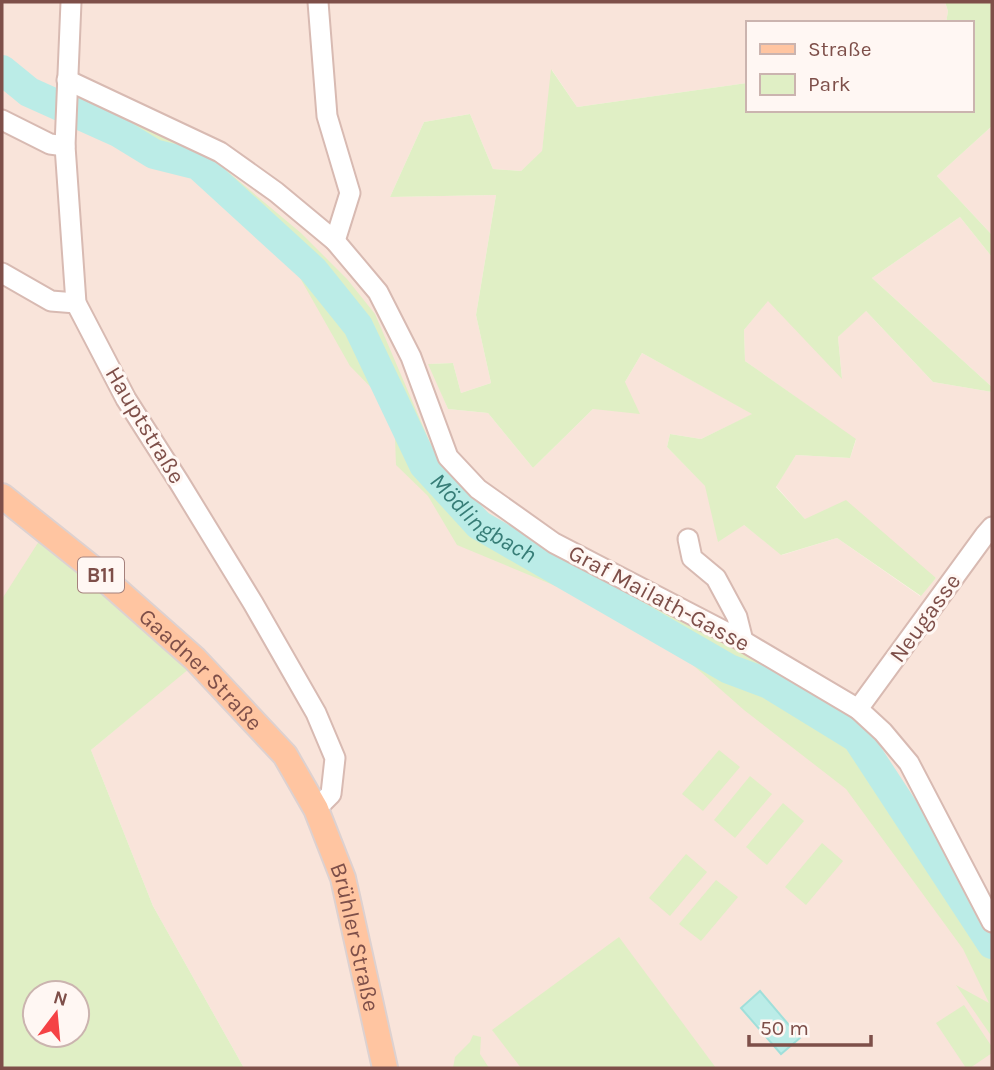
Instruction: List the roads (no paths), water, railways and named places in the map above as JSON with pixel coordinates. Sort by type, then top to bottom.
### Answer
[{"type":"main road","name":"Gaadner Straße","points":[[2,496],[92,567],[195,659],[285,755],[316,809]]},
{"type":"main road","name":"Brühler Straße","points":[[316,809],[343,878],[385,1068]]},
{"type":"street","name":"Hauptstraße","points":[[71,2],[65,146],[76,303],[126,400],[253,603],[316,713],[335,758],[331,794],[316,809]]},
{"type":"street","points":[[318,2],[327,116],[350,193],[335,241]]},
{"type":"street","name":"Graf Mailath-Gasse","points":[[67,86],[220,152],[276,192],[335,241],[378,292],[411,356],[448,457],[478,489],[554,543],[743,641],[859,709],[909,763],[992,922]]},
{"type":"street","points":[[2,120],[50,144],[65,146]]},
{"type":"street","points":[[2,273],[51,301],[76,303]]},
{"type":"street","name":"Neugasse","points":[[859,709],[992,527]]},
{"type":"street","points":[[688,538],[692,558],[716,578],[737,617],[743,641]]},
{"type":"water","points":[[760,991],[800,1038],[781,1054],[741,1008]]},
{"type":"waterway","name":"Mödlingbach","points":[[2,70],[29,92],[118,132],[154,154],[198,165],[313,270],[358,326],[424,465],[479,525],[729,669],[769,684],[857,738],[992,944]]}]
